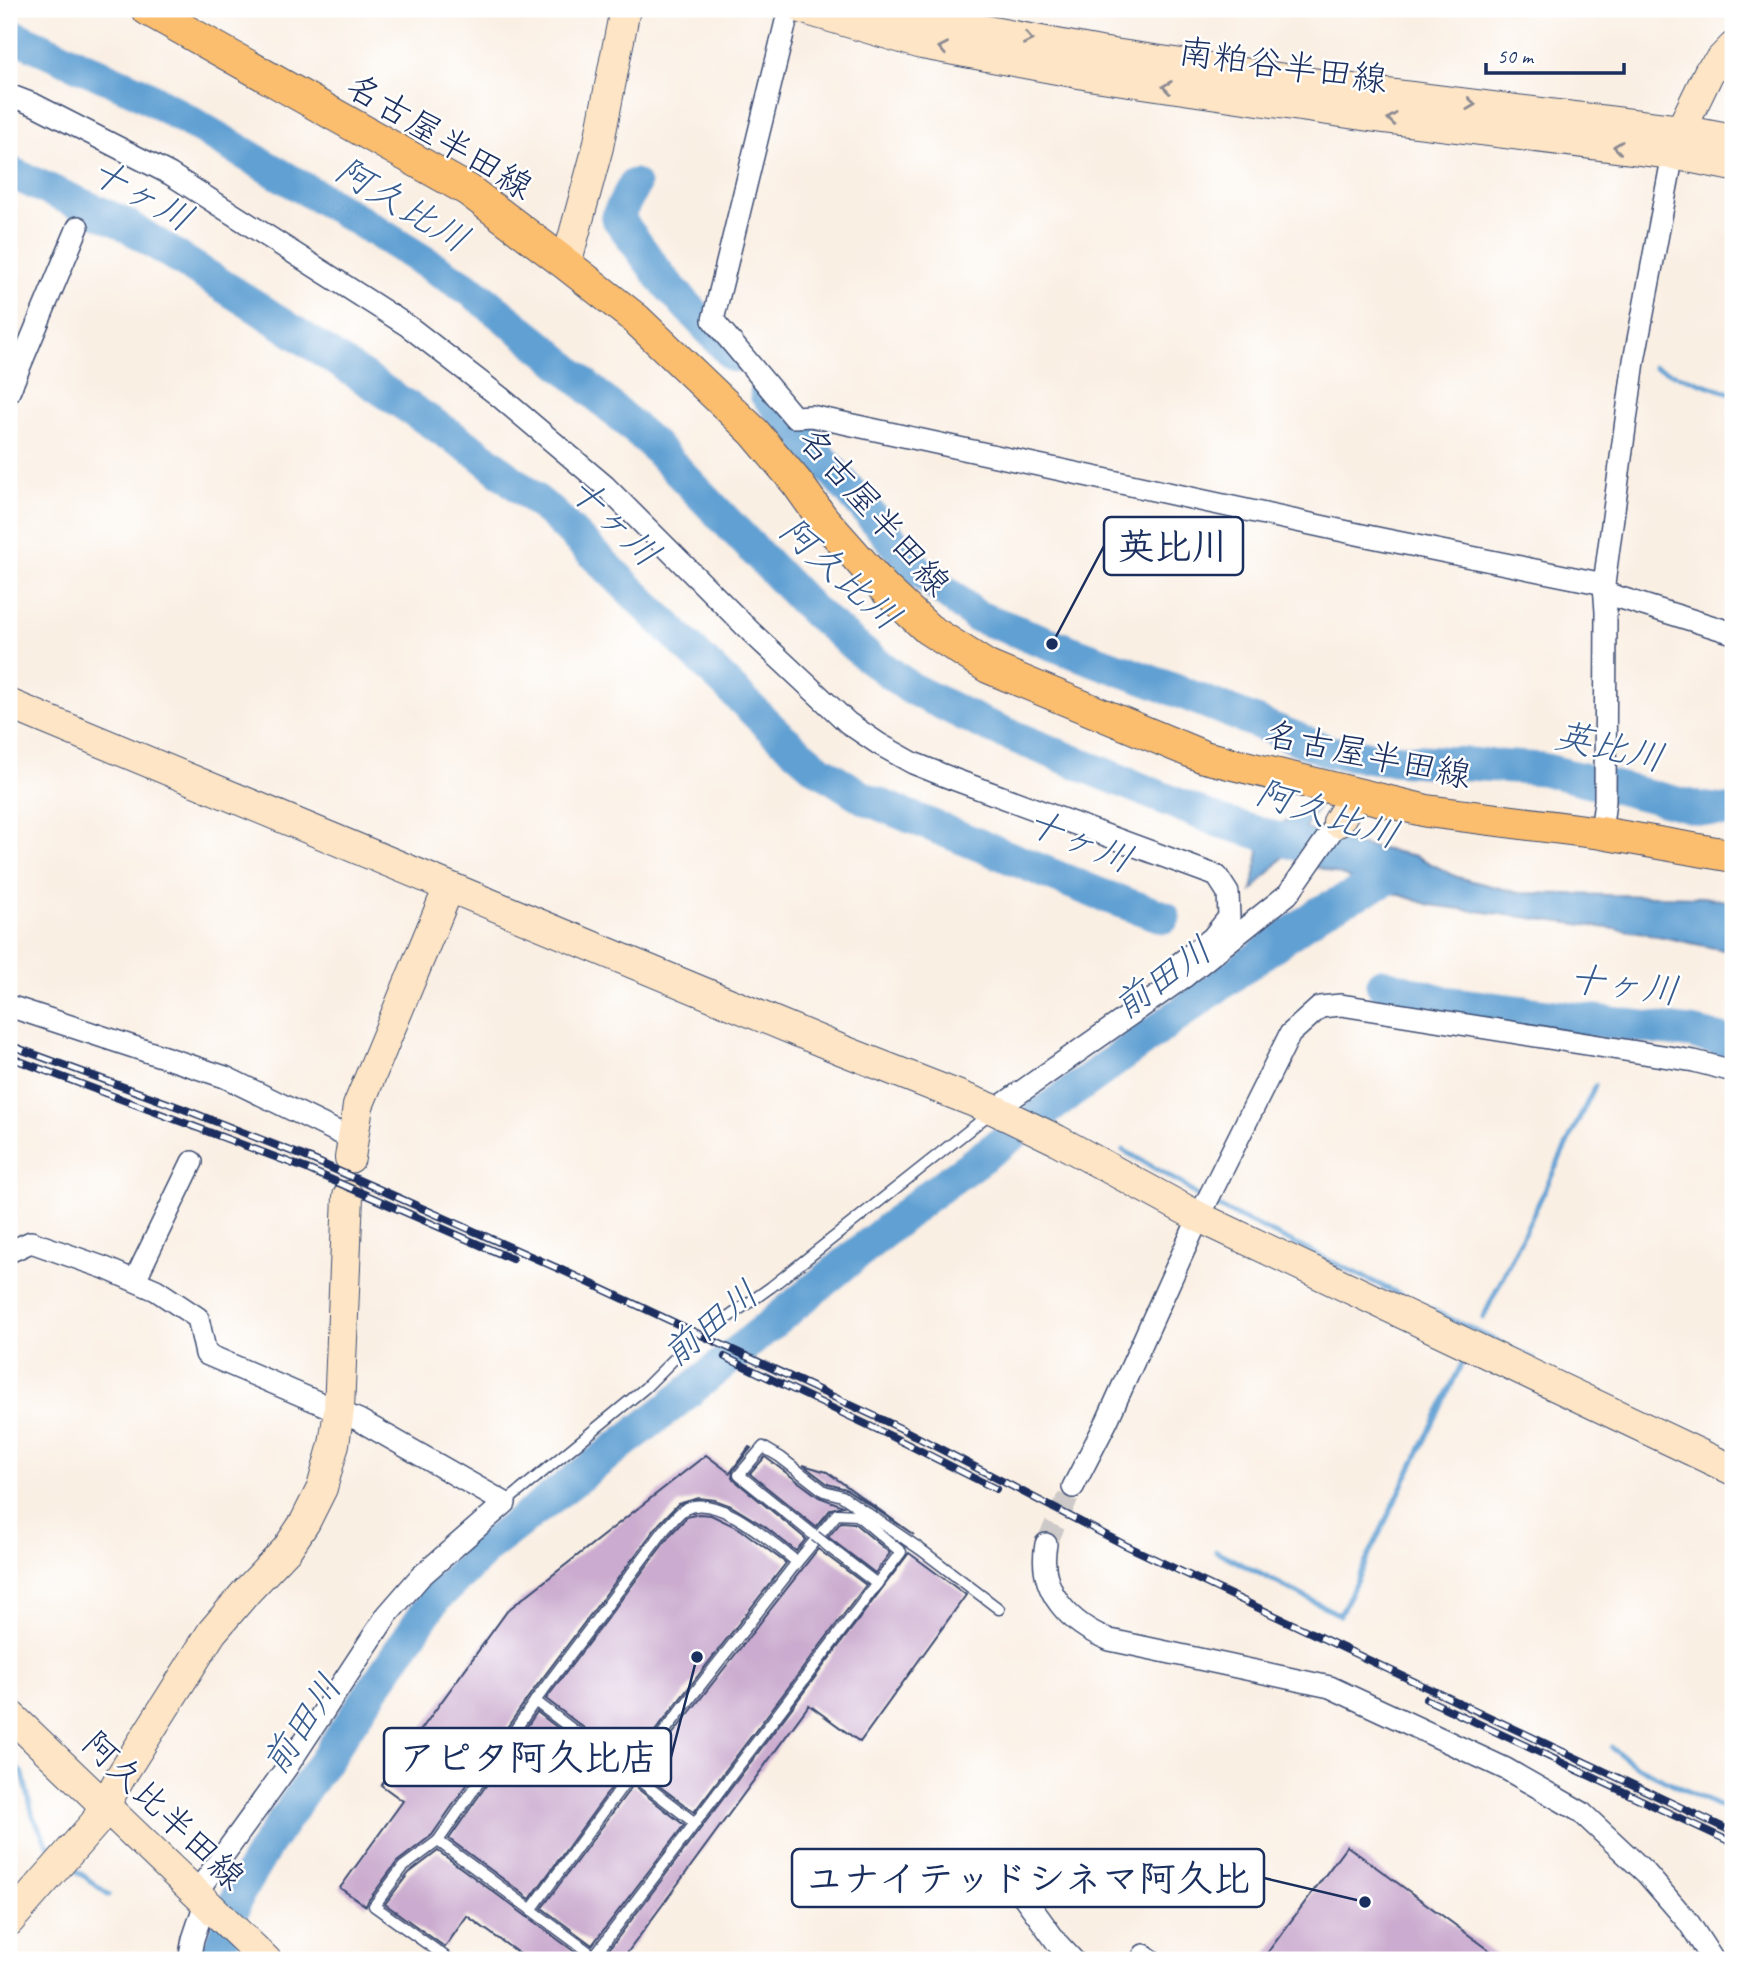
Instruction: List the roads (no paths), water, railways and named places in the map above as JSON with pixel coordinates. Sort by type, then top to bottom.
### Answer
[{"type":"main road","name":"名古屋半田線","points":[[148,9],[468,190],[566,264],[636,319],[754,432],[884,588],[928,629],[988,667],[1204,757],[1427,811],[1601,834],[1733,856]]},
{"type":"street","points":[[566,264],[598,148],[625,9]]},
{"type":"street","points":[[789,9],[713,320],[794,416],[811,416],[1604,589],[1733,633]]},
{"type":"street","name":"南粕谷半田線","points":[[804,9],[922,44],[1095,76],[1383,118],[1677,142],[1733,140]]},
{"type":"street","name":"南粕谷半田線","points":[[889,9],[928,20],[1100,52],[1387,94],[1677,142],[1733,166]]},
{"type":"street","points":[[1601,834],[1605,801],[1604,589],[1634,361],[1677,142],[1709,72],[1733,47]]},
{"type":"street","points":[[9,95],[36,105],[170,174],[427,341],[500,397],[605,486],[808,687],[848,723],[879,744],[913,763],[953,779],[1217,876],[1228,893],[1229,917],[1212,938],[1175,966],[1184,977]]},
{"type":"street","points":[[9,392],[78,227]]},
{"type":"street","points":[[9,704],[842,1050],[998,1112],[1199,1217],[1733,1470]]},
{"type":"street","points":[[998,1112],[1184,977],[1288,894],[1355,794]]},
{"type":"street","points":[[9,1006],[225,1077],[351,1148],[358,1106],[449,887]]},
{"type":"street","points":[[1073,1487],[1107,1421],[1199,1217],[1290,1034],[1320,1007],[1341,1005],[1695,1061],[1733,1071]]},
{"type":"street","points":[[135,1280],[192,1162]]},
{"type":"street","points":[[9,1921],[95,1824],[121,1776],[212,1632],[287,1549],[306,1522],[322,1488],[334,1444],[339,1410],[348,1196]]},
{"type":"street","points":[[9,1252],[31,1242],[105,1268],[156,1290],[198,1318],[206,1353],[339,1410],[505,1503],[420,1577],[387,1615],[203,1901],[189,1960]]},
{"type":"street","points":[[1046,1544],[1045,1571],[1055,1597],[1065,1613],[1094,1634],[1110,1640],[1330,1687],[1506,1769],[1581,1812],[1646,1873],[1689,1923],[1713,1960]]},
{"type":"street","name":"阿久比半田線","points":[[9,1714],[203,1901],[252,1952]]},
{"type":"street","points":[[996,1869],[1024,1898],[1073,1960]]},
{"type":"street","points":[[1141,1960],[1144,1955],[1151,1960]]},
{"type":"lane","points":[[713,1328],[771,1287],[998,1112]]},
{"type":"lane","points":[[505,1503],[645,1388],[684,1349]]},
{"type":"lane","points":[[877,1584],[739,1475],[763,1447],[824,1491],[842,1496],[999,1609]]},
{"type":"lane","points":[[450,1960],[374,1906],[403,1867],[438,1841],[535,1701],[665,1529],[685,1509],[708,1506],[734,1515],[797,1562]]},
{"type":"lane","points":[[438,1841],[592,1958],[901,1552],[857,1515],[837,1514],[631,1774],[531,1910]]},
{"type":"lane","points":[[535,1701],[695,1823]]},
{"type":"water","points":[[1321,803],[1305,828],[1332,839],[1416,856],[1457,877],[1519,893],[1703,897],[1733,902],[1733,952],[1639,932],[1430,905],[1284,856],[1252,891],[1259,851],[1276,826]]},
{"type":"waterway","name":"阿久比川","points":[[9,34],[141,93],[358,220],[473,292],[548,352],[650,442],[811,609],[910,688],[981,723],[1221,822],[1311,848]]},
{"type":"waterway","name":"十ヶ川","points":[[9,172],[123,223],[255,306],[479,454],[553,514],[775,732],[816,767],[864,798],[1099,894],[1164,917]]},
{"type":"waterway","name":"英比川","points":[[634,185],[617,217],[663,280],[734,356]]},
{"type":"waterway","points":[[1654,367],[1733,394]]},
{"type":"waterway","name":"英比川","points":[[766,394],[918,570],[976,616],[1331,752],[1378,758],[1542,769],[1698,808],[1733,812]]},
{"type":"waterway","name":"前田川","points":[[216,1960],[239,1892],[267,1845],[434,1600],[491,1544],[671,1406],[924,1199],[1320,912],[1392,877]]},
{"type":"waterway","name":"十ヶ川","points":[[1382,984],[1445,1002],[1692,1033],[1733,1043]]},
{"type":"waterway","points":[[1483,1318],[1595,1086]]},
{"type":"waterway","points":[[1123,1150],[1179,1182],[1203,1200]]},
{"type":"waterway","points":[[1212,1204],[1534,1359]]},
{"type":"waterway","points":[[1216,1551],[1340,1615],[1466,1355]]},
{"type":"waterway","points":[[1612,1748],[1634,1765],[1733,1813]]},
{"type":"waterway","points":[[9,1760],[23,1774],[33,1816],[47,1844],[56,1851]]},
{"type":"waterway","points":[[72,1867],[109,1895]]},
{"type":"waterway","points":[[201,1943],[219,1946]]},
{"type":"tunnel","points":[[1046,1544],[1073,1487]]},
{"type":"railway","points":[[9,1045],[311,1159],[564,1271],[900,1428],[1125,1545],[1733,1832]]},
{"type":"railway","points":[[9,1057],[307,1169],[512,1259]]},
{"type":"railway","points":[[725,1357],[996,1489]]},
{"type":"railway","points":[[1426,1699],[1733,1843]]},
{"type":"place","name":"英比川","points":[[1052,644]]},
{"type":"place","name":"アピタ阿久比店","points":[[697,1657]]},
{"type":"place","name":"ユナイテッドシネマ阿久比","points":[[1365,1902]]}]
